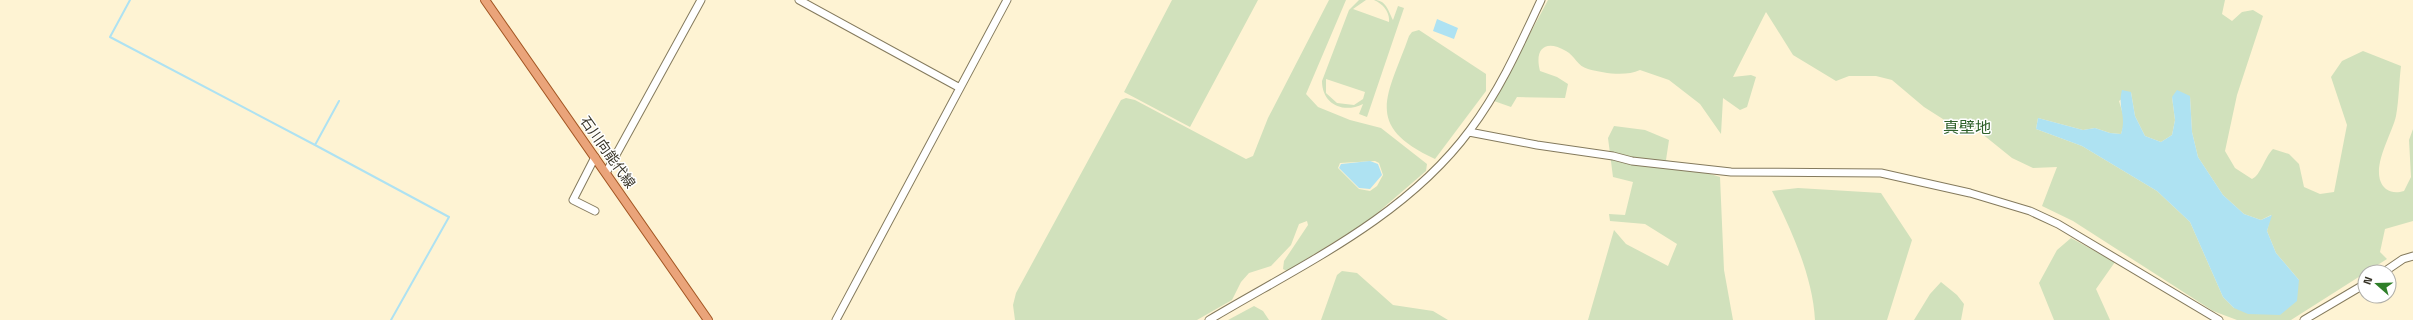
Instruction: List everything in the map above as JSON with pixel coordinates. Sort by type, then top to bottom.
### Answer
[{"type":"main road","name":"石川向能代線","points":[[485,0],[708,320]]},
{"type":"street","points":[[606,173],[702,0]]},
{"type":"street","points":[[799,0],[960,88]]},
{"type":"street","points":[[836,320],[1006,0]]},
{"type":"street","points":[[1209,320],[1364,229],[1410,194],[1469,132],[1488,105],[1511,63],[1541,0]]},
{"type":"street","points":[[1469,132],[1537,145],[1613,156],[1632,161],[1731,172],[1881,173],[1910,178],[2030,212],[2058,224],[2219,320]]},
{"type":"street","points":[[595,157],[573,200],[595,211]]},
{"type":"street","points":[[2396,264],[2403,259],[2413,256]]},
{"type":"street","points":[[2304,320],[2357,289]]},
{"type":"green space","points":[[1172,0],[1258,0],[1190,127],[1124,92]]},
{"type":"green space","points":[[1329,0],[1346,0],[1306,94],[1318,107],[1350,120],[1381,128],[1427,164],[1426,171],[1368,221],[1287,271],[1283,269],[1284,261],[1308,225],[1307,221],[1299,224],[1291,245],[1271,266],[1249,273],[1241,282],[1232,300],[1197,320],[1015,320],[1013,305],[1016,293],[1121,100],[1126,98],[1135,100],[1246,159],[1253,156],[1268,118]],"holes":[[[1375,161],[1379,163],[1383,175],[1377,186],[1370,191],[1359,189],[1338,168],[1340,163]]]},
{"type":"green space","points":[[1359,0],[1366,0],[1353,9],[1389,22],[1385,9],[1374,0],[1378,0],[1384,4],[1393,20],[1398,6],[1404,8],[1367,117],[1359,114],[1363,104],[1348,108],[1335,105],[1326,96],[1323,89],[1322,81],[1349,10]],"holes":[[[1326,79],[1365,92],[1363,99],[1354,105],[1337,103],[1326,93]]]},
{"type":"green space","points":[[1548,0],[2225,0],[2222,14],[2232,21],[2242,12],[2253,10],[2263,16],[2237,95],[2225,151],[2235,168],[2252,179],[2258,174],[2273,149],[2289,154],[2299,164],[2304,187],[2320,194],[2334,192],[2347,125],[2331,77],[2342,61],[2363,51],[2401,66],[2396,116],[2382,154],[2379,174],[2381,182],[2386,189],[2395,192],[2404,191],[2411,177],[2409,140],[2413,129],[2413,221],[2385,229],[2380,252],[2387,259],[2379,264],[2357,264],[2357,278],[2291,320],[2237,320],[2213,311],[2073,221],[2042,206],[2057,167],[2033,168],[2012,158],[1981,133],[1946,121],[1924,107],[1892,80],[1876,76],[1849,76],[1836,81],[1793,55],[1766,12],[1733,77],[1751,75],[1756,77],[1747,107],[1740,110],[1723,98],[1721,134],[1700,104],[1669,80],[1640,70],[1621,74],[1607,73],[1584,68],[1566,51],[1559,47],[1553,46],[1547,46],[1540,51],[1540,71],[1557,77],[1568,84],[1565,98],[1517,97],[1511,107],[1494,101]],"holes":[[[2131,92],[2135,116],[2145,136],[2161,142],[2172,135],[2175,120],[2172,97],[2190,96],[2192,132],[2198,157],[2223,195],[2244,214],[2261,220],[2271,215],[2267,231],[2276,253],[2299,280],[2234,308],[2223,297],[2190,222],[2157,191],[2082,146],[2036,129],[2038,118],[2083,130],[2095,128],[2110,133],[2121,134],[2125,121],[2119,101]]]},
{"type":"green space","points":[[1419,30],[1486,74],[1486,91],[1435,159],[1412,146],[1397,134],[1389,121],[1387,107],[1389,92],[1409,36],[1412,32]]},
{"type":"green space","points":[[1614,126],[1645,130],[1669,140],[1666,160],[1720,177],[1724,270],[1733,320],[1588,320],[1614,230],[1626,244],[1668,266],[1677,244],[1645,224],[1610,221],[1609,214],[1625,215],[1633,182],[1613,177],[1608,138]]},
{"type":"green space","points":[[1798,188],[1881,193],[1912,240],[1887,320],[1815,320],[1806,270],[1772,191]]},
{"type":"green space","points":[[2071,238],[2115,262],[2096,289],[2110,320],[2054,320],[2039,283],[2057,250]]},
{"type":"green space","points":[[1342,271],[1357,273],[1393,305],[1433,311],[1448,320],[1321,320],[1337,275]]},
{"type":"green space","points":[[1941,282],[1957,295],[1964,304],[1961,320],[1914,320],[1930,294]]},
{"type":"green space","points":[[1254,306],[1263,311],[1269,320],[1228,320]]},
{"type":"water","points":[[1437,19],[1458,28],[1454,39],[1433,31]]},
{"type":"water","points":[[2122,90],[2131,92],[2135,116],[2145,136],[2161,142],[2172,135],[2175,120],[2172,97],[2177,90],[2190,96],[2192,132],[2198,157],[2223,195],[2244,214],[2261,220],[2272,215],[2267,231],[2276,253],[2299,280],[2297,301],[2280,315],[2248,314],[2234,308],[2223,297],[2190,222],[2157,191],[2082,146],[2036,129],[2038,118],[2083,130],[2095,128],[2110,133],[2121,134],[2123,127],[2121,102]]},
{"type":"water","points":[[1370,161],[1378,164],[1382,175],[1370,189],[1359,188],[1339,168],[1341,164]]},
{"type":"waterway","points":[[130,0],[110,37],[315,145],[339,101]]},
{"type":"waterway","points":[[315,145],[449,217],[391,320]]},
{"type":"district","name":"真壁地","points":[[1967,127]]}]
